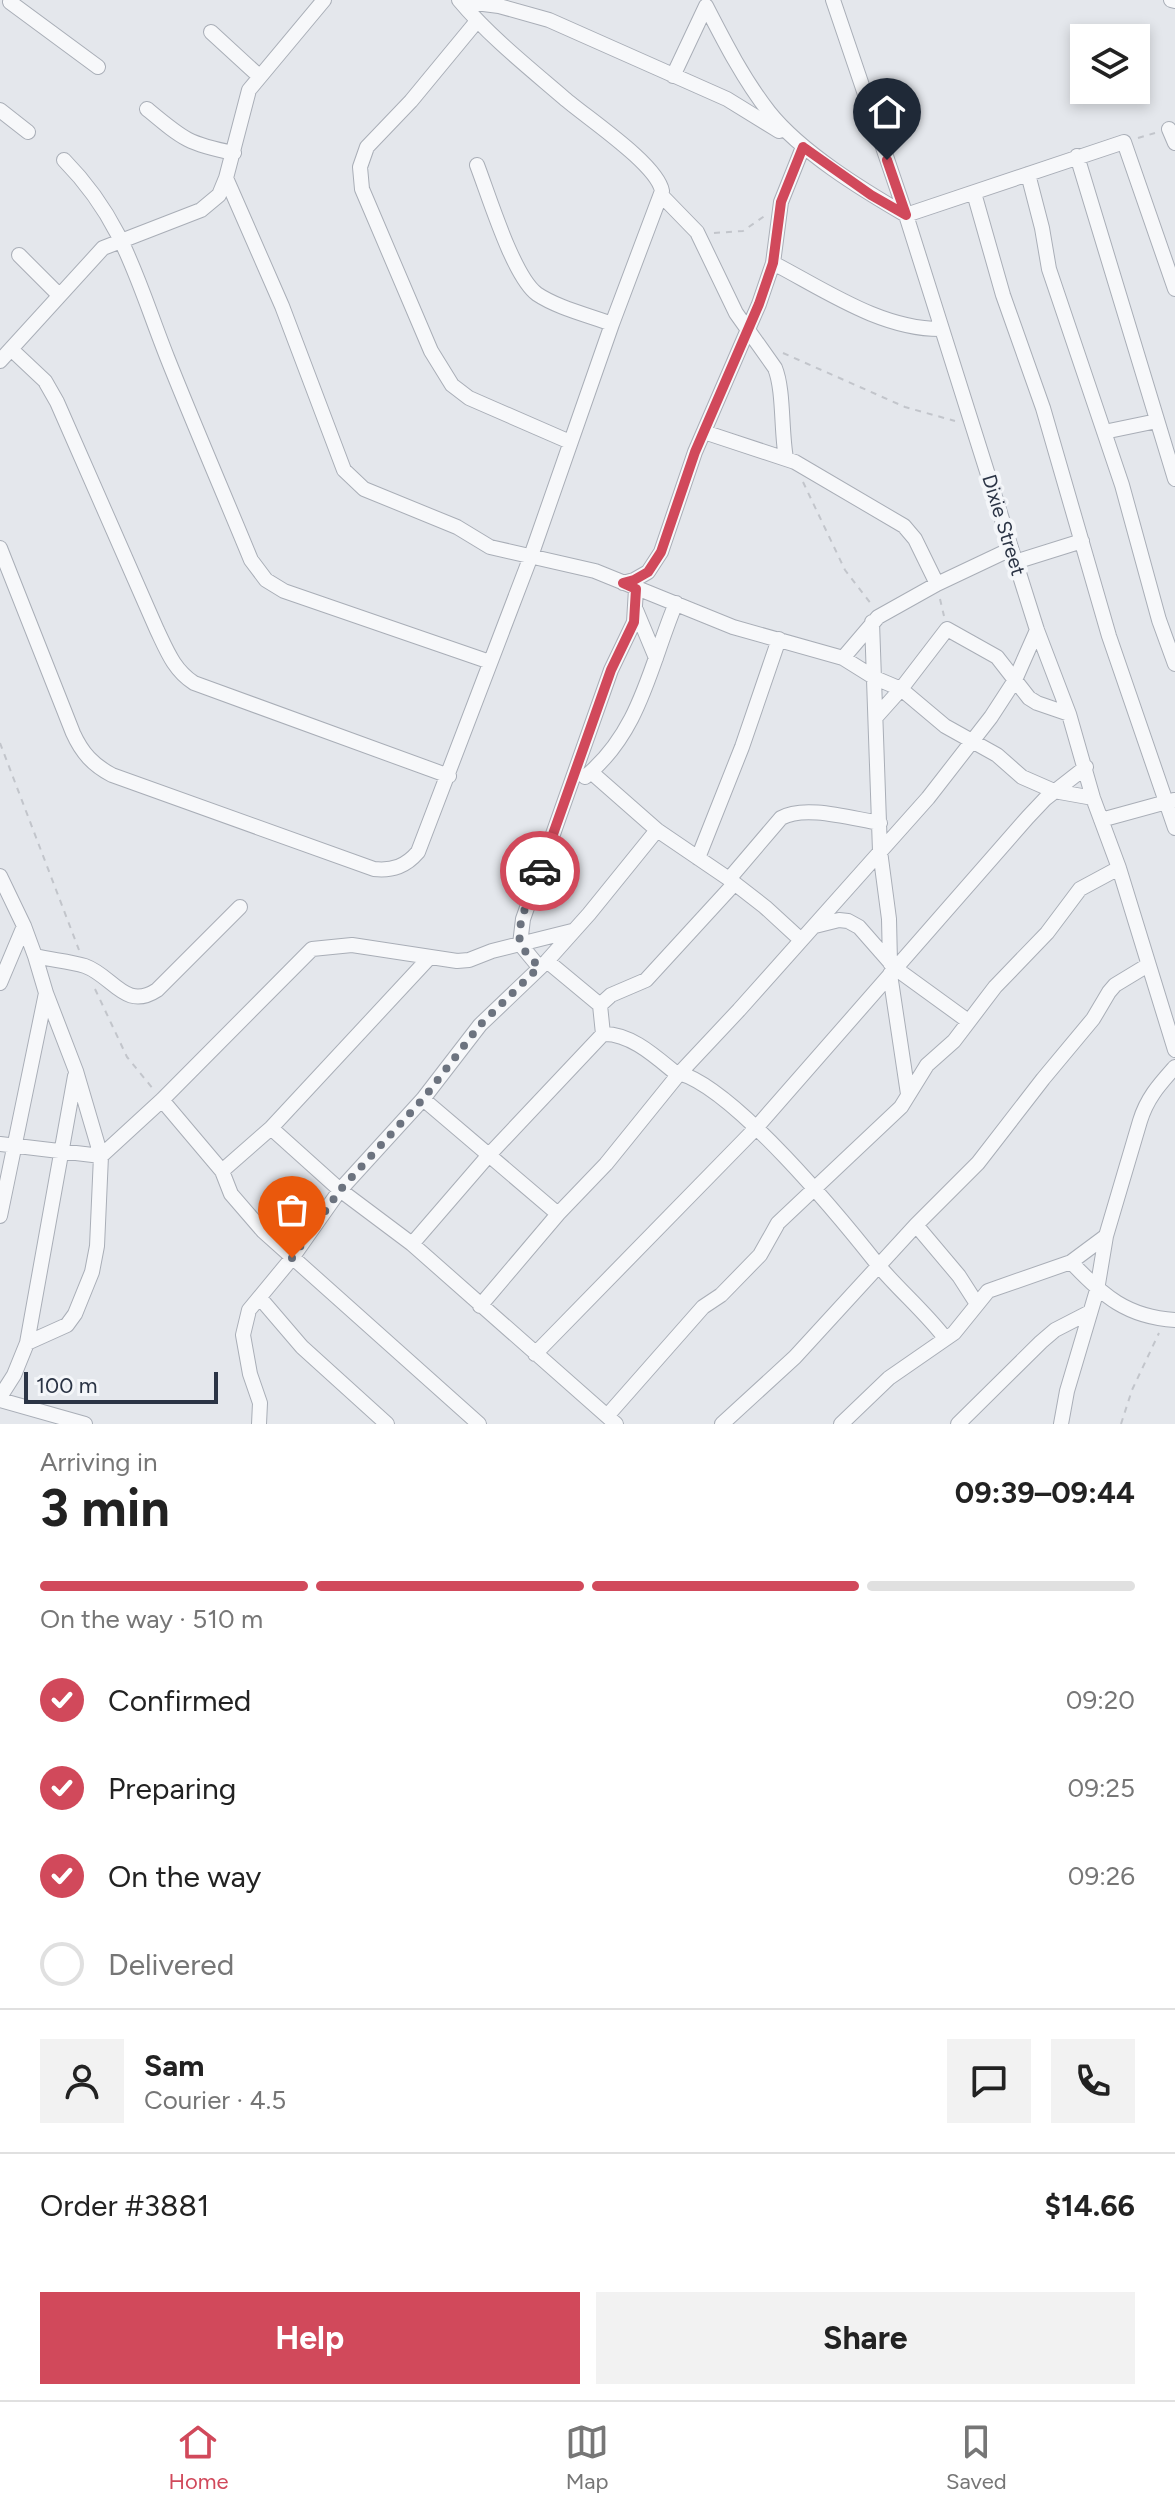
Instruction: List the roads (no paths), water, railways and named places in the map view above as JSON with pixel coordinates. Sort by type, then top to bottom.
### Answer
[{"type":"street","points":[[0,361],[103,248],[201,210],[219,195],[234,153],[244,102],[259,76],[324,0]]},
{"type":"street","name":"Dixie Street","points":[[833,0],[906,215],[1037,630],[1069,714],[1175,1050]]},
{"type":"street","points":[[0,548],[79,747],[88,758],[112,775],[374,869],[403,865],[418,852],[531,556],[612,324],[662,196],[657,178],[638,158],[563,98],[459,1]]},
{"type":"street","points":[[459,1],[499,6],[549,20],[727,99],[799,142],[871,195],[906,215],[1124,142],[1175,289]]},
{"type":"street","points":[[708,2],[746,78],[770,113],[799,142]]},
{"type":"street","points":[[673,76],[708,2]]},
{"type":"street","points":[[7,5],[98,67]]},
{"type":"street","points":[[477,21],[411,101],[367,147],[360,167],[360,178],[431,351],[452,385],[469,398],[570,442]]},
{"type":"street","points":[[211,32],[259,76]]},
{"type":"street","points":[[147,109],[183,139],[234,153]]},
{"type":"street","points":[[0,110],[28,132]]},
{"type":"street","points":[[630,586],[656,563],[679,493],[773,263],[781,202],[799,142]]},
{"type":"street","points":[[1077,156],[1175,479]]},
{"type":"street","points":[[64,160],[95,195],[122,239],[251,560],[266,580],[284,591],[490,662]]},
{"type":"street","points":[[477,165],[528,285],[548,299],[612,324]]},
{"type":"street","points":[[1028,174],[1049,269],[1122,485],[1159,620],[1175,664]]},
{"type":"street","points":[[226,178],[282,306],[344,470],[364,489],[457,527],[490,547],[571,564],[733,627],[843,658],[875,678],[901,689],[945,726],[997,755],[1022,777],[1054,791],[1093,798]]},
{"type":"street","points":[[974,193],[993,264],[1035,383],[1109,636],[1171,801],[1175,828]]},
{"type":"street","points":[[662,196],[697,232],[727,296],[779,377],[782,432],[791,460]]},
{"type":"street","points":[[19,255],[59,295]]},
{"type":"street","points":[[773,263],[893,322],[924,329],[942,329]]},
{"type":"street","points":[[11,349],[45,381],[57,402],[157,630],[170,658],[184,677],[449,776]]},
{"type":"street","points":[[1104,432],[1157,421]]},
{"type":"street","points":[[704,432],[791,460],[904,526],[925,557],[937,584]]},
{"type":"street","points":[[843,658],[875,620],[937,584],[1013,556],[1082,541]]},
{"type":"street","points":[[630,586],[636,610],[656,658]]},
{"type":"street","points":[[570,788],[591,772],[629,724],[647,690],[676,603]]},
{"type":"street","points":[[412,1244],[488,1156],[603,1034],[600,1005],[520,944],[519,933],[611,670],[630,632],[636,610]]},
{"type":"street","points":[[875,620],[880,851],[908,1095]]},
{"type":"street","points":[[876,717],[947,629],[997,657],[1037,703],[1069,714]]},
{"type":"street","points":[[480,1306],[558,1214],[606,1164],[678,1074],[815,926],[974,740],[1015,680],[1037,630]]},
{"type":"street","points":[[698,858],[742,747],[779,639]]},
{"type":"street","points":[[535,1354],[755,1129],[1028,817],[1054,791],[1086,767]]},
{"type":"street","points":[[591,772],[657,830],[732,881],[801,940]]},
{"type":"street","points":[[1101,820],[1171,801]]},
{"type":"street","points":[[600,1005],[611,995],[646,980],[732,881],[781,818],[789,813],[809,812],[880,823]]},
{"type":"street","points":[[259,1424],[260,1403],[250,1374],[243,1335],[245,1318],[340,1190],[423,1099],[480,1025],[543,964],[657,830]]},
{"type":"street","points":[[271,1128],[340,1190],[412,1244],[611,1420],[703,1307],[721,1295],[760,1255],[778,1223],[901,1107],[927,1065],[954,1041],[995,987],[1047,933],[1080,889],[1119,868]]},
{"type":"street","points":[[0,876],[35,956],[76,1071],[101,1156],[97,1246],[92,1272],[72,1320],[62,1330],[27,1343]]},
{"type":"street","points":[[35,956],[85,966],[129,996],[148,996],[240,907]]},
{"type":"street","points":[[815,926],[839,920],[859,927],[892,969],[968,1021]]},
{"type":"street","points":[[0,983],[24,926]]},
{"type":"street","points":[[7,1145],[101,1156],[162,1100],[312,949],[352,945],[429,958],[469,960],[572,931]]},
{"type":"street","points":[[222,1171],[271,1128],[429,958]]},
{"type":"street","points":[[722,1424],[795,1357],[916,1225],[978,1163],[1093,1019],[1115,985],[1148,965]]},
{"type":"street","points":[[0,1216],[7,1145],[46,993]]},
{"type":"street","points":[[603,1034],[622,1037],[678,1074],[709,1087],[813,1188],[945,1338]]},
{"type":"street","points":[[1061,1424],[1067,1391],[1097,1290],[1106,1236],[1145,1103],[1175,1067]]},
{"type":"street","points":[[76,1071],[27,1343],[14,1375],[0,1398],[85,1424]]},
{"type":"street","points":[[423,1099],[558,1214]]},
{"type":"street","points":[[162,1100],[222,1171],[237,1204],[292,1258],[476,1423]]},
{"type":"street","points":[[916,1225],[959,1276],[977,1304]]},
{"type":"street","points":[[841,1424],[889,1378],[962,1326],[988,1291],[1071,1262],[1106,1236]]},
{"type":"street","points":[[1071,1262],[1097,1290],[1126,1309],[1152,1318],[1172,1320]]},
{"type":"street","points":[[260,1298],[302,1347],[387,1424]]},
{"type":"street","points":[[958,1424],[1055,1330],[1090,1312]]}]
